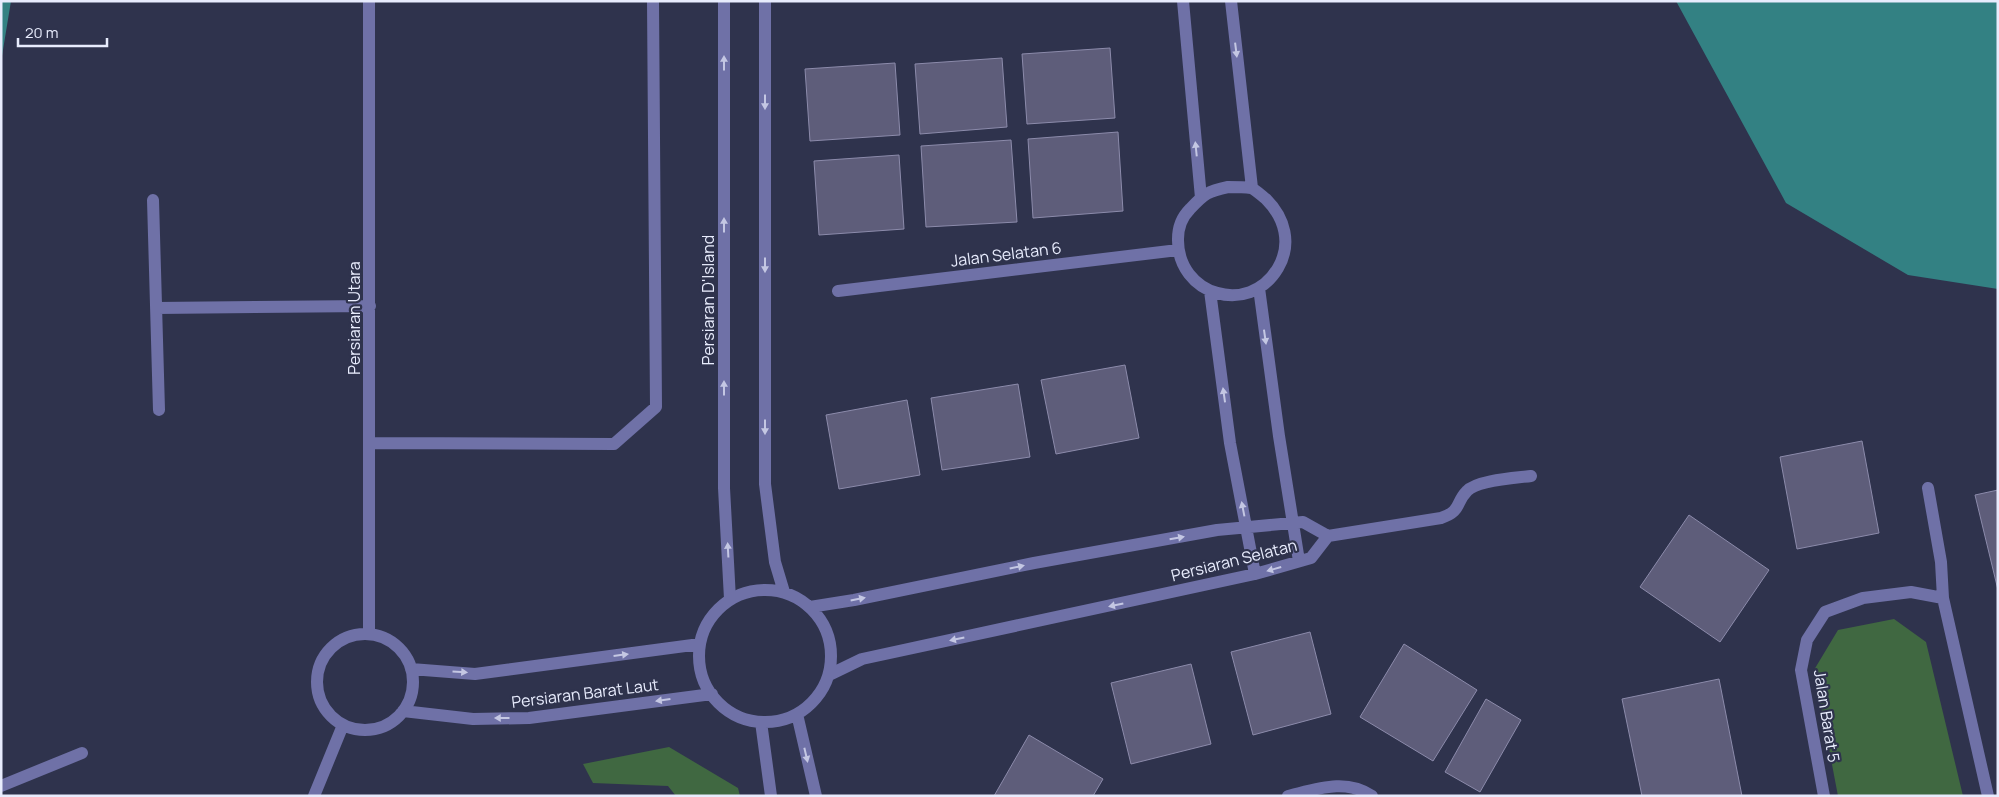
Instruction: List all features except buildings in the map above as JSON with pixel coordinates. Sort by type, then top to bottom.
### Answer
[{"type":"street","name":"Persiaran Utara","points":[[369,1],[369,634]]},
{"type":"street","points":[[370,443],[614,444],[656,407],[654,1]]},
{"type":"street","name":"Persiaran D'Island","points":[[724,1],[724,488],[730,599]]},
{"type":"street","points":[[765,1],[765,484],[775,562],[784,592]]},
{"type":"street","points":[[1183,1],[1201,198]]},
{"type":"street","points":[[1231,1],[1252,188]]},
{"type":"street","points":[[1228,187],[1252,188],[1276,209],[1284,225],[1286,243],[1282,261],[1273,276],[1259,288],[1243,295],[1226,295],[1210,292],[1195,282],[1184,267],[1178,250],[1178,232],[1184,215],[1201,198],[1210,190],[1228,187]]},
{"type":"street","points":[[153,200],[159,410]]},
{"type":"street","name":"Jalan Selatan 6","points":[[838,291],[1178,250]]},
{"type":"street","points":[[1259,288],[1279,436],[1299,561]]},
{"type":"street","points":[[1210,292],[1230,444],[1256,574]]},
{"type":"street","points":[[156,308],[370,306]]},
{"type":"street","points":[[1328,536],[1441,518],[1452,514],[1467,490],[1477,485],[1531,476]]},
{"type":"street","points":[[1928,488],[1941,562],[1943,598],[1988,796]]},
{"type":"street","name":"Persiaran Selatan","points":[[810,607],[854,600],[1034,563],[1217,530],[1303,522],[1328,536],[1311,558],[1256,574],[862,659],[829,675]]},
{"type":"street","points":[[756,590],[784,592],[798,598],[810,607],[822,621],[829,638],[831,656],[829,675],[821,690],[810,704],[797,714],[781,720],[761,722],[742,718],[725,708],[712,694],[701,670],[700,644],[706,626],[716,611],[730,599],[756,590]]},
{"type":"street","name":"Jalan Barat 5","points":[[1824,796],[1801,670],[1807,640],[1825,612],[1863,598],[1911,592],[1943,598]]},
{"type":"street","points":[[369,634],[385,638],[398,647],[408,660],[413,675],[412,691],[408,705],[398,717],[386,726],[372,730],[356,730],[343,725],[330,715],[321,700],[317,684],[319,668],[326,653],[338,642],[353,635],[369,634]]},
{"type":"street","name":"Persiaran Barat Laut","points":[[411,669],[475,674],[700,644]]},
{"type":"street","name":"Persiaran Barat Laut","points":[[402,711],[473,718],[529,718],[712,694]]},
{"type":"street","points":[[797,714],[816,796]]},
{"type":"street","points":[[761,722],[770,796]]},
{"type":"street","points":[[314,796],[343,725]]},
{"type":"street","points":[[1,786],[82,753]]},
{"type":"street","points":[[1288,796],[1333,785],[1362,789],[1372,796]]},
{"type":"shaded area","points":[[1,1],[11,1],[1,62]]},
{"type":"shaded area","points":[[1676,1],[1998,1],[1998,289],[1908,275],[1786,203]]},
{"type":"shaded area","points":[[1894,619],[1926,642],[1963,796],[1838,796],[1814,670],[1838,630]]},
{"type":"shaded area","points":[[669,747],[738,788],[740,796],[676,796],[668,786],[593,783],[583,764]]}]
